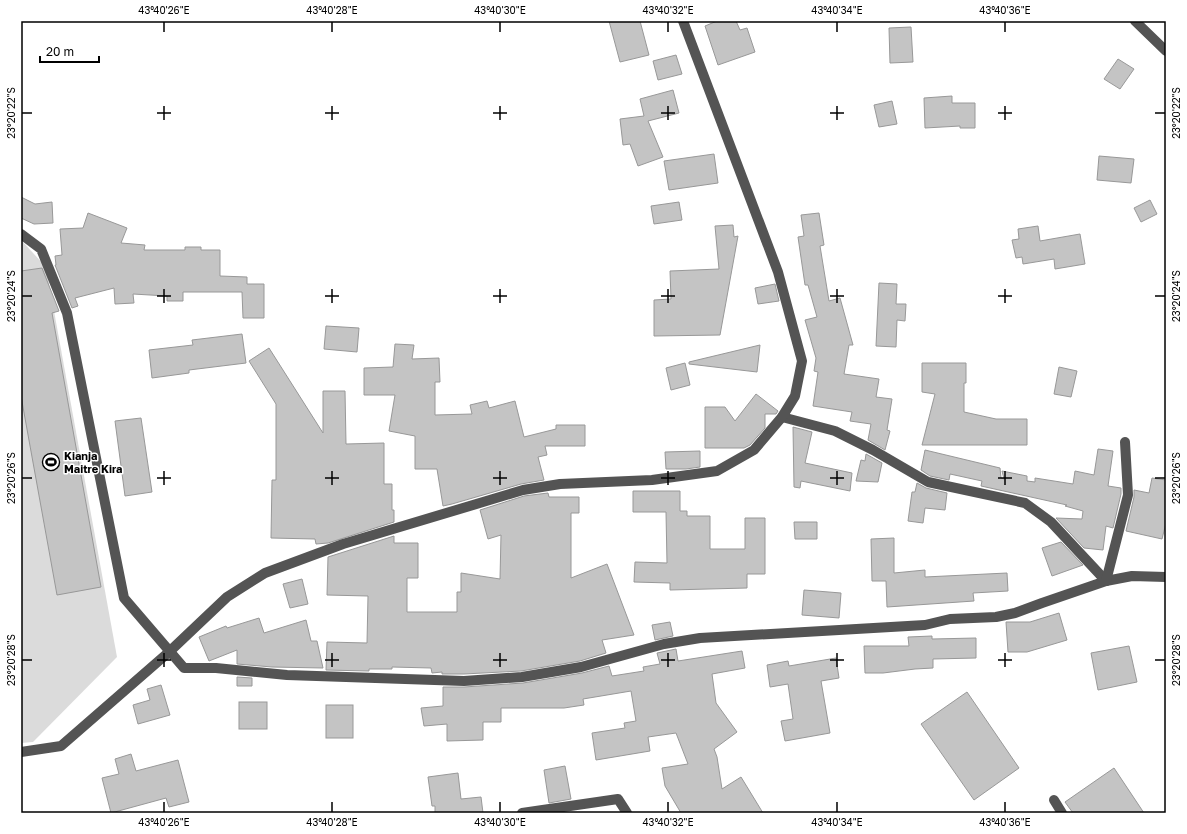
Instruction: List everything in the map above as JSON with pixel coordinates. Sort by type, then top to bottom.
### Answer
[{"type":"street","points":[[21,752],[61,746],[169,652],[227,597],[265,573],[343,544],[523,490],[560,484],[652,480],[717,471],[754,450],[782,417],[795,396],[802,361],[778,272],[683,21]]},
{"type":"street","points":[[1139,22],[1166,51]]},
{"type":"street","points":[[21,234],[41,249],[67,313],[124,598],[184,668],[216,668],[287,675],[456,680],[522,677],[581,668],[664,644],[700,638],[925,625],[950,619],[996,617],[1015,613],[1042,602],[1106,581],[1132,576],[1166,577]]},
{"type":"street","points":[[782,417],[835,431],[873,450],[928,482],[1025,502],[1051,522],[1106,581]]},
{"type":"street","points":[[1106,581],[1128,495],[1125,442]]},
{"type":"street","points":[[522,813],[618,799],[627,813]]},
{"type":"street","points":[[1054,800],[1062,813]]},
{"type":"shaded area","name":"Kianja Maitre Kira","points":[[21,240],[46,267],[117,657],[33,742],[21,743]]},
{"type":"building","points":[[609,21],[640,21],[649,55],[620,62]]},
{"type":"building","points":[[717,21],[736,21],[740,30],[747,28],[755,52],[718,65],[705,26]]},
{"type":"building","points":[[911,27],[913,62],[890,63],[889,28]]},
{"type":"building","points":[[676,55],[682,74],[658,80],[653,61]]},
{"type":"building","points":[[1118,59],[1134,69],[1120,89],[1104,79]]},
{"type":"building","points":[[673,90],[679,113],[648,121],[663,157],[638,166],[630,144],[623,145],[620,119],[644,116],[640,99]]},
{"type":"building","points":[[952,96],[952,103],[975,103],[975,128],[960,128],[960,126],[925,128],[924,98]]},
{"type":"building","points":[[892,101],[897,124],[879,127],[874,105]]},
{"type":"building","points":[[714,154],[718,183],[669,190],[664,161]]},
{"type":"building","points":[[1099,156],[1134,159],[1131,183],[1097,180]]},
{"type":"building","points":[[21,197],[35,204],[52,202],[53,223],[34,224],[21,218]]},
{"type":"building","points":[[1150,200],[1157,214],[1141,222],[1134,208]]},
{"type":"building","points":[[679,202],[682,220],[654,224],[651,206]]},
{"type":"building","points":[[88,213],[127,228],[121,243],[145,245],[144,250],[185,250],[185,247],[201,247],[201,250],[220,250],[220,276],[247,277],[247,284],[264,284],[264,318],[243,318],[242,292],[183,292],[183,301],[167,301],[167,296],[133,294],[134,303],[115,304],[114,288],[75,298],[78,306],[72,308],[55,265],[55,256],[62,255],[60,229],[83,228]]},
{"type":"building","points":[[819,213],[824,245],[820,246],[829,301],[840,298],[853,345],[849,345],[844,374],[879,379],[876,397],[892,399],[887,430],[890,431],[885,450],[868,440],[871,424],[850,421],[852,412],[813,406],[818,372],[814,371],[816,358],[805,320],[817,317],[808,285],[805,285],[798,237],[804,236],[801,215]]},
{"type":"building","points":[[733,225],[734,237],[738,236],[720,335],[654,336],[654,300],[671,299],[670,271],[719,269],[715,226]]},
{"type":"building","points":[[1038,226],[1040,241],[1080,234],[1085,264],[1055,269],[1054,259],[1023,264],[1022,257],[1016,258],[1012,240],[1019,239],[1018,229]]},
{"type":"building","points":[[42,268],[59,311],[52,313],[101,587],[57,595],[21,396],[21,271]]},
{"type":"building","points":[[879,283],[897,284],[896,304],[906,304],[905,321],[897,320],[896,347],[876,346]]},
{"type":"building","points":[[775,284],[779,301],[758,304],[755,288]]},
{"type":"building","points":[[326,326],[359,328],[357,352],[324,349]]},
{"type":"building","points":[[242,334],[246,363],[189,370],[189,373],[152,378],[149,350],[193,345],[192,340]]},
{"type":"building","points":[[395,344],[414,345],[412,359],[439,358],[440,382],[435,382],[435,415],[472,414],[470,405],[487,401],[489,408],[515,401],[524,437],[556,429],[556,425],[585,425],[585,446],[545,446],[547,455],[538,457],[544,480],[521,484],[443,506],[437,469],[415,469],[415,436],[389,431],[395,395],[364,395],[364,368],[393,367]]},
{"type":"building","points":[[760,345],[757,372],[689,364],[689,362]]},
{"type":"building","points":[[269,348],[323,433],[323,391],[345,391],[346,444],[384,443],[384,484],[392,484],[392,510],[394,510],[394,522],[328,543],[316,544],[315,539],[271,538],[272,480],[276,480],[276,404],[249,361]]},
{"type":"building","points":[[685,363],[690,385],[671,390],[666,368]]},
{"type":"building","points":[[922,363],[966,363],[964,412],[996,419],[1027,419],[1027,445],[922,445],[935,394],[922,392]]},
{"type":"building","points":[[1059,367],[1077,371],[1071,397],[1054,394]]},
{"type":"building","points":[[756,394],[778,411],[776,414],[765,414],[765,428],[750,445],[744,448],[705,448],[705,407],[725,407],[735,421]]},
{"type":"building","points":[[141,418],[152,492],[125,496],[115,421]]},
{"type":"building","points":[[793,427],[812,432],[805,463],[852,473],[850,491],[801,481],[800,488],[794,487]]},
{"type":"building","points":[[1098,449],[1113,451],[1108,486],[1121,488],[1113,528],[1106,526],[1103,550],[1084,548],[1056,518],[1082,519],[1083,511],[1065,506],[1067,505],[981,486],[982,481],[950,474],[949,480],[930,476],[921,470],[925,450],[1000,468],[1001,478],[1004,479],[1002,471],[1027,476],[1027,481],[1035,482],[1035,478],[1073,484],[1075,471],[1094,475]]},
{"type":"building","points":[[700,451],[700,467],[666,469],[665,452]]},
{"type":"building","points":[[866,454],[882,463],[878,482],[856,481],[861,460],[865,461]]},
{"type":"building","points":[[1152,478],[1166,480],[1166,523],[1162,539],[1126,531],[1134,497],[1134,490],[1149,493]]},
{"type":"building","points":[[917,483],[926,488],[947,493],[945,510],[925,508],[923,523],[908,521],[912,492],[915,492]]},
{"type":"building","points":[[633,491],[680,491],[680,511],[687,511],[687,516],[710,516],[710,549],[745,549],[745,518],[765,518],[765,574],[747,574],[747,588],[670,590],[670,583],[634,582],[635,562],[667,563],[666,512],[633,512]]},
{"type":"building","points":[[548,493],[549,497],[579,497],[579,513],[571,513],[571,578],[607,564],[634,635],[602,640],[606,653],[580,661],[521,671],[442,674],[442,672],[432,673],[431,668],[392,667],[392,669],[369,669],[369,671],[326,670],[327,642],[367,643],[368,596],[327,595],[328,557],[394,536],[394,543],[418,543],[418,578],[407,578],[407,612],[457,612],[457,592],[461,592],[461,573],[500,579],[501,535],[488,539],[480,510],[524,496]]},
{"type":"building","points":[[794,522],[817,522],[817,539],[795,539]]},
{"type":"building","points":[[894,538],[894,573],[925,570],[925,577],[1007,573],[1008,591],[973,593],[974,601],[887,607],[886,581],[872,581],[871,539]]},
{"type":"building","points":[[1061,542],[1083,565],[1052,576],[1042,548]]},
{"type":"building","points":[[302,579],[308,604],[290,608],[283,584]]},
{"type":"building","points":[[804,590],[841,593],[839,618],[802,615]]},
{"type":"building","points":[[1059,613],[1067,640],[1027,652],[1008,652],[1006,622],[1030,622]]},
{"type":"building","points":[[259,618],[264,633],[306,620],[311,641],[317,641],[323,668],[272,667],[237,664],[237,650],[209,661],[199,637],[226,626],[227,628]]},
{"type":"building","points":[[670,622],[673,636],[655,640],[652,625]]},
{"type":"building","points":[[932,636],[932,639],[976,638],[976,658],[933,659],[933,668],[883,673],[865,673],[864,646],[909,646],[908,637]]},
{"type":"building","points":[[1129,646],[1137,682],[1098,690],[1091,653]]},
{"type":"building","points":[[676,649],[678,661],[742,651],[745,668],[712,674],[716,703],[737,732],[714,749],[717,757],[722,789],[741,777],[763,813],[681,813],[665,786],[662,768],[688,764],[676,733],[648,737],[650,751],[596,760],[592,733],[625,728],[624,723],[636,721],[631,691],[583,699],[584,705],[564,708],[501,708],[501,722],[483,722],[483,740],[447,741],[447,724],[424,726],[421,708],[443,706],[443,687],[523,683],[582,673],[609,666],[612,676],[644,671],[643,667],[660,664],[657,653]]},
{"type":"building","points":[[836,658],[839,678],[821,681],[830,733],[785,741],[781,721],[793,719],[788,684],[770,687],[767,665],[788,661],[789,666]]},
{"type":"building","points":[[237,677],[252,678],[252,686],[237,686]]},
{"type":"building","points":[[161,685],[170,715],[138,724],[133,705],[150,700],[147,689]]},
{"type":"building","points":[[967,692],[1019,768],[974,800],[921,724]]},
{"type":"building","points":[[239,702],[267,702],[267,729],[239,729]]},
{"type":"building","points":[[326,705],[353,705],[353,738],[326,738]]},
{"type":"building","points":[[131,754],[136,771],[178,760],[189,802],[169,807],[166,798],[111,813],[102,778],[119,774],[115,759]]},
{"type":"building","points":[[565,766],[571,799],[549,803],[544,770]]},
{"type":"building","points":[[1114,768],[1144,813],[1073,813],[1065,802]]},
{"type":"building","points":[[458,773],[461,799],[481,797],[483,813],[435,813],[435,806],[432,806],[428,777]]},
{"type":"place","name":"Kianja Maitre Kira","points":[[51,462]]}]
